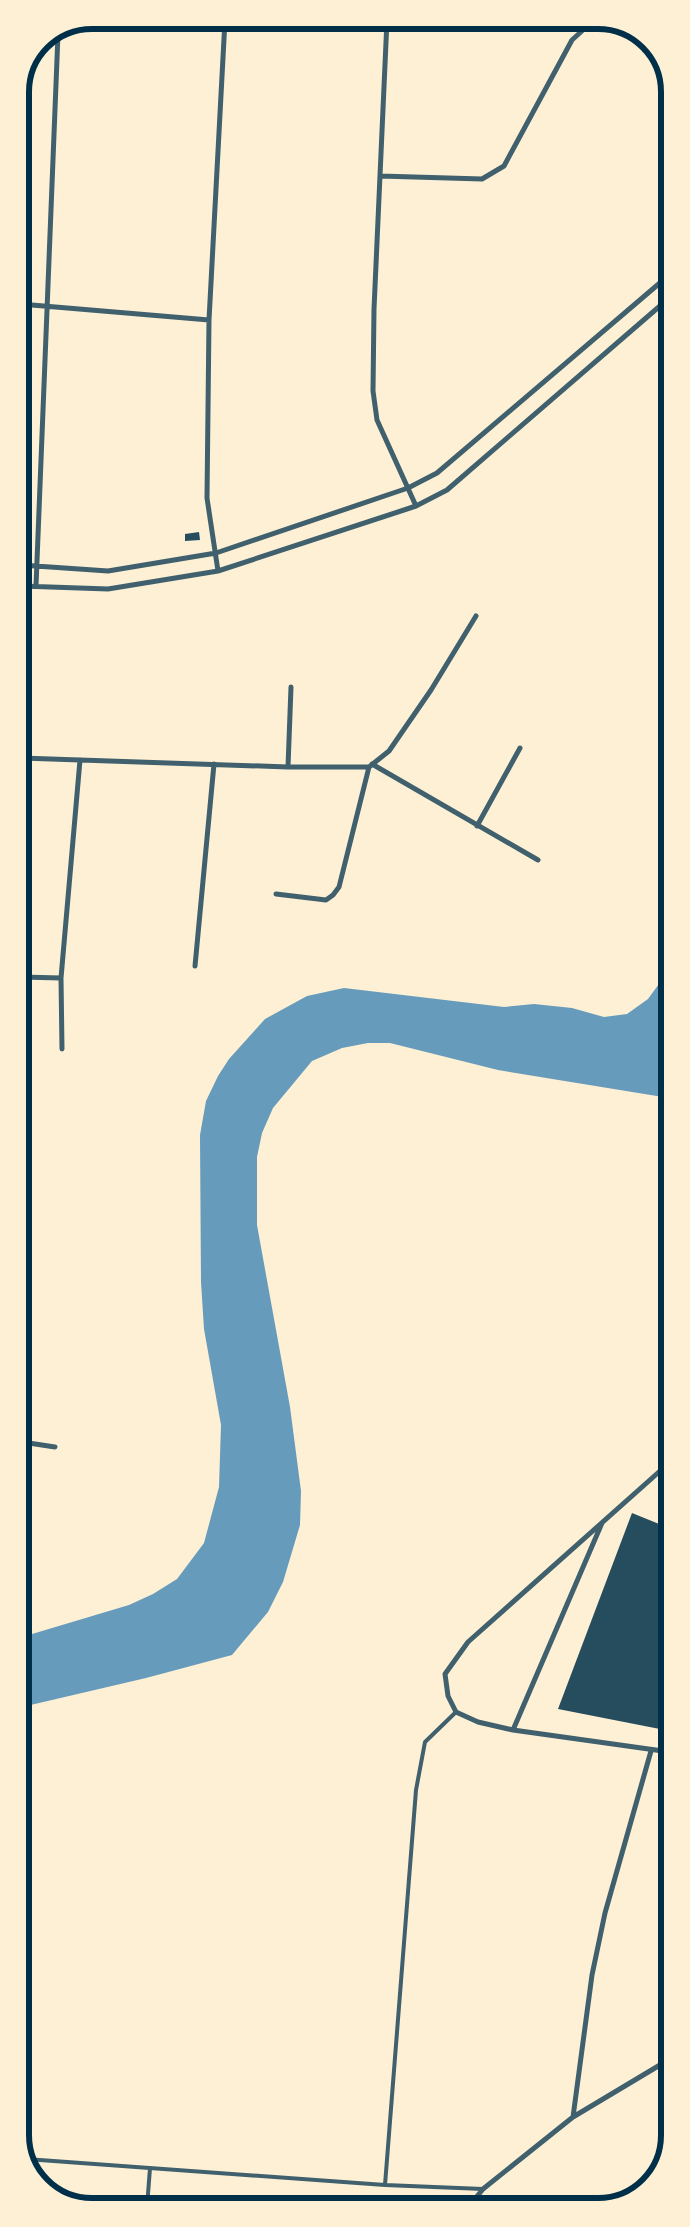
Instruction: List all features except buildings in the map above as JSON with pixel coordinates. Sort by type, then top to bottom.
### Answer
[{"type":"street","points":[[218,571],[207,498],[209,320],[225,29]]},
{"type":"street","points":[[387,29],[374,309],[373,391],[377,420],[416,506]]},
{"type":"street","points":[[380,176],[482,179],[504,166],[572,40],[584,29]]},
{"type":"street","points":[[36,586],[58,39]]},
{"type":"street","points":[[29,566],[108,571],[216,552],[408,488],[437,473],[661,282]]},
{"type":"street","points":[[29,305],[209,320]]},
{"type":"street","points":[[29,586],[108,589],[218,571],[416,506],[447,490],[661,305]]},
{"type":"street","points":[[276,894],[326,900],[334,895],[339,887],[371,765],[388,751],[426,698],[476,616]]},
{"type":"street","points":[[288,766],[291,687]]},
{"type":"street","points":[[477,826],[520,748]]},
{"type":"street","points":[[29,758],[288,766],[371,765],[538,860]]},
{"type":"street","points":[[62,1049],[61,978],[80,760]]},
{"type":"street","points":[[195,966],[214,764]]},
{"type":"street","points":[[29,977],[61,978]]},
{"type":"street","points":[[29,1443],[55,1447]]},
{"type":"street","points":[[661,1470],[468,1642],[445,1674],[448,1696],[456,1712],[478,1722],[513,1730],[661,1752]]},
{"type":"street","points":[[513,1730],[602,1522]]},
{"type":"street","points":[[573,2117],[592,1974],[605,1914],[651,1751]]},
{"type":"street","points":[[476,2198],[483,2189],[573,2117],[661,2064]]},
{"type":"lane","points":[[385,2185],[416,1790],[425,1742],[456,1712]]},
{"type":"lane","points":[[34,2160],[385,2185],[483,2189]]},
{"type":"lane","points":[[148,2198],[150,2168]]},
{"type":"water","points":[[661,981],[661,1097],[498,1070],[390,1043],[368,1043],[342,1048],[312,1061],[273,1108],[262,1133],[257,1157],[257,1225],[290,1407],[301,1491],[300,1525],[283,1582],[268,1612],[232,1655],[146,1678],[29,1705],[29,1635],[129,1605],[153,1594],[177,1579],[204,1543],[219,1487],[221,1425],[204,1329],[201,1282],[200,1135],[206,1101],[229,1059],[265,1019],[307,996],[344,988],[504,1007],[534,1004],[572,1008],[604,1017],[627,1014],[648,999]]}]
